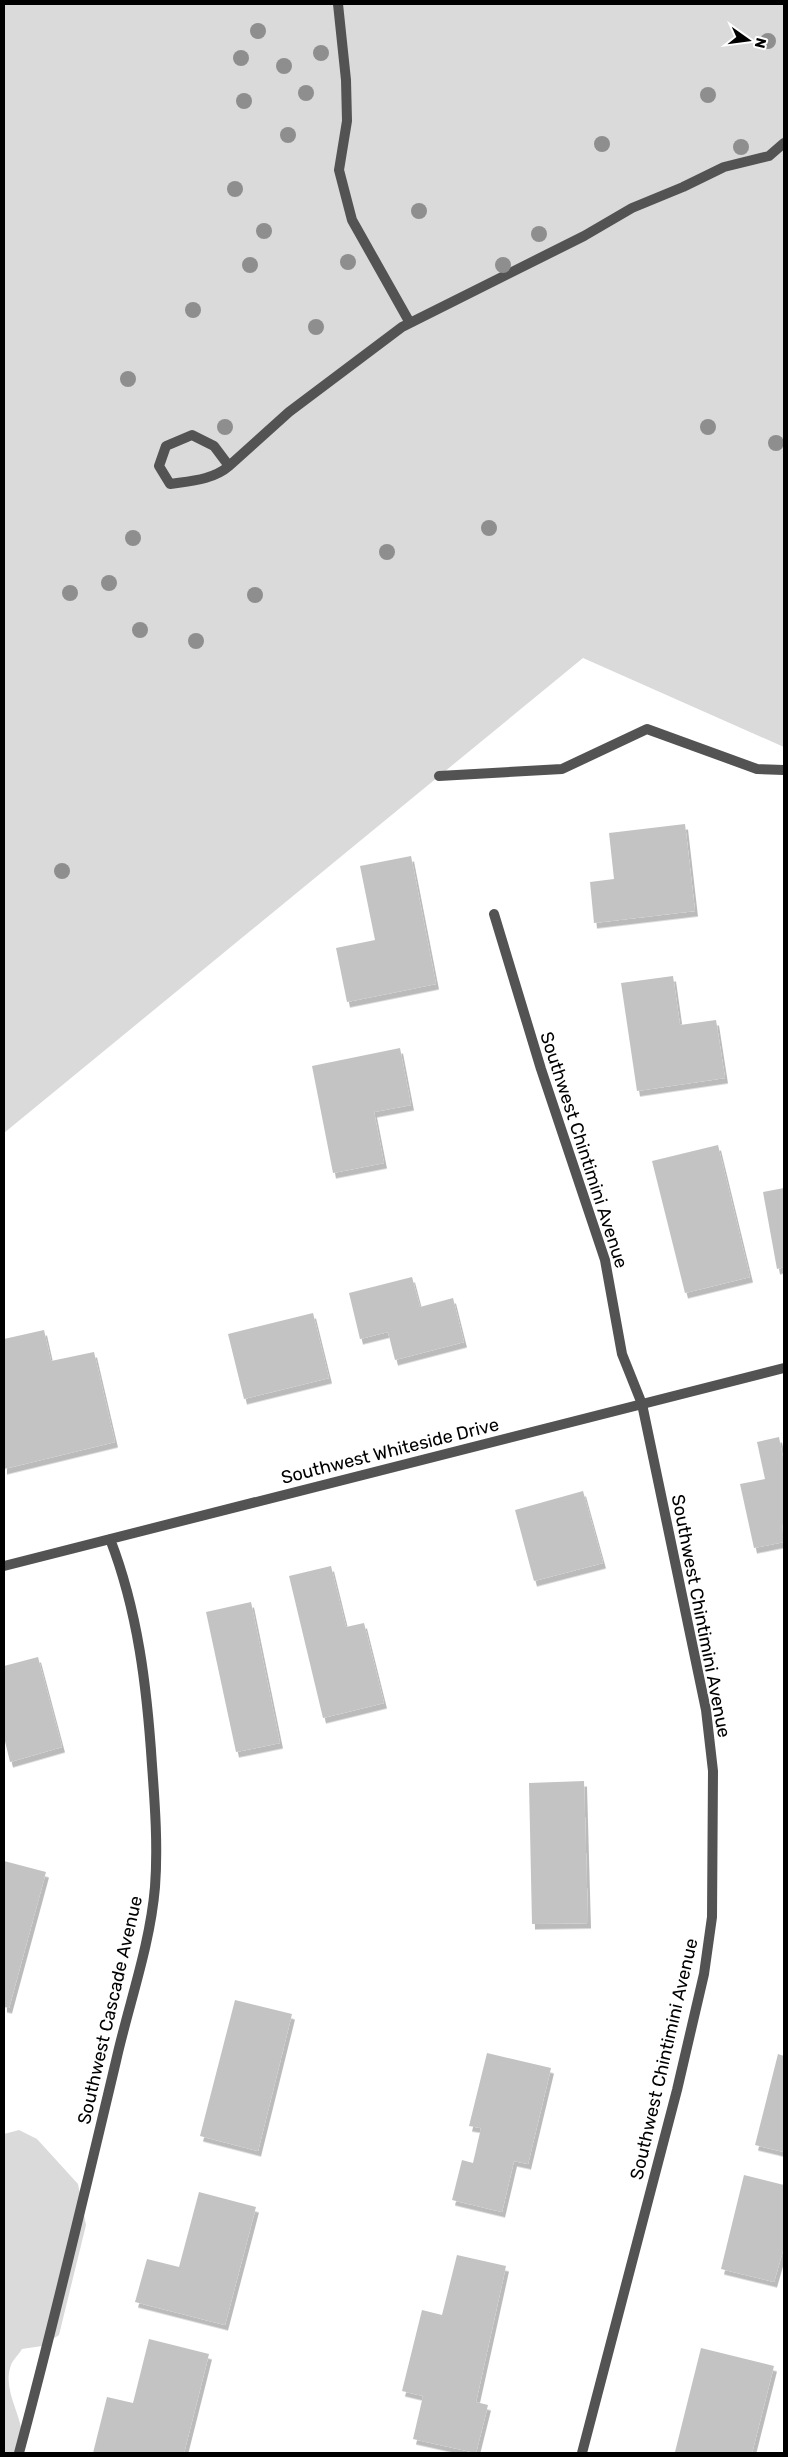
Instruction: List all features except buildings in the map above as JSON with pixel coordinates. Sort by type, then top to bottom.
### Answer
[{"type":"street","points":[[338,4],[346,80],[347,121],[339,170],[352,220],[410,323]]},
{"type":"street","points":[[229,466],[214,446],[192,435],[166,446],[159,466],[170,484],[194,481],[222,472],[229,466],[289,412],[410,323],[560,248],[632,208],[683,187],[724,166],[769,156],[784,143]]},
{"type":"street","points":[[439,776],[562,769],[646,729],[757,769],[784,770]]},
{"type":"street","name":"Southwest Chintimini Avenue","points":[[494,914],[541,1069],[604,1260],[622,1354],[642,1404],[706,1710],[713,1771],[712,1917],[704,1974],[677,2090],[582,2453]]},
{"type":"street","name":"Southwest Whiteside Drive","points":[[4,1566],[784,1368]]},
{"type":"street","name":"Southwest Cascade Avenue","points":[[19,2453],[63,2289],[120,2043],[146,1941],[155,1886],[156,1806],[148,1707],[133,1609],[110,1539]]},
{"type":"shaded area","points":[[4,4],[784,4],[784,747],[583,658],[4,1133]]},
{"type":"shaded area","points":[[19,2130],[37,2139],[78,2184],[86,2225],[59,2335],[42,2346],[22,2349],[11,2365],[9,2387],[22,2431],[22,2442],[20,2453],[4,2453],[4,2134]]}]
